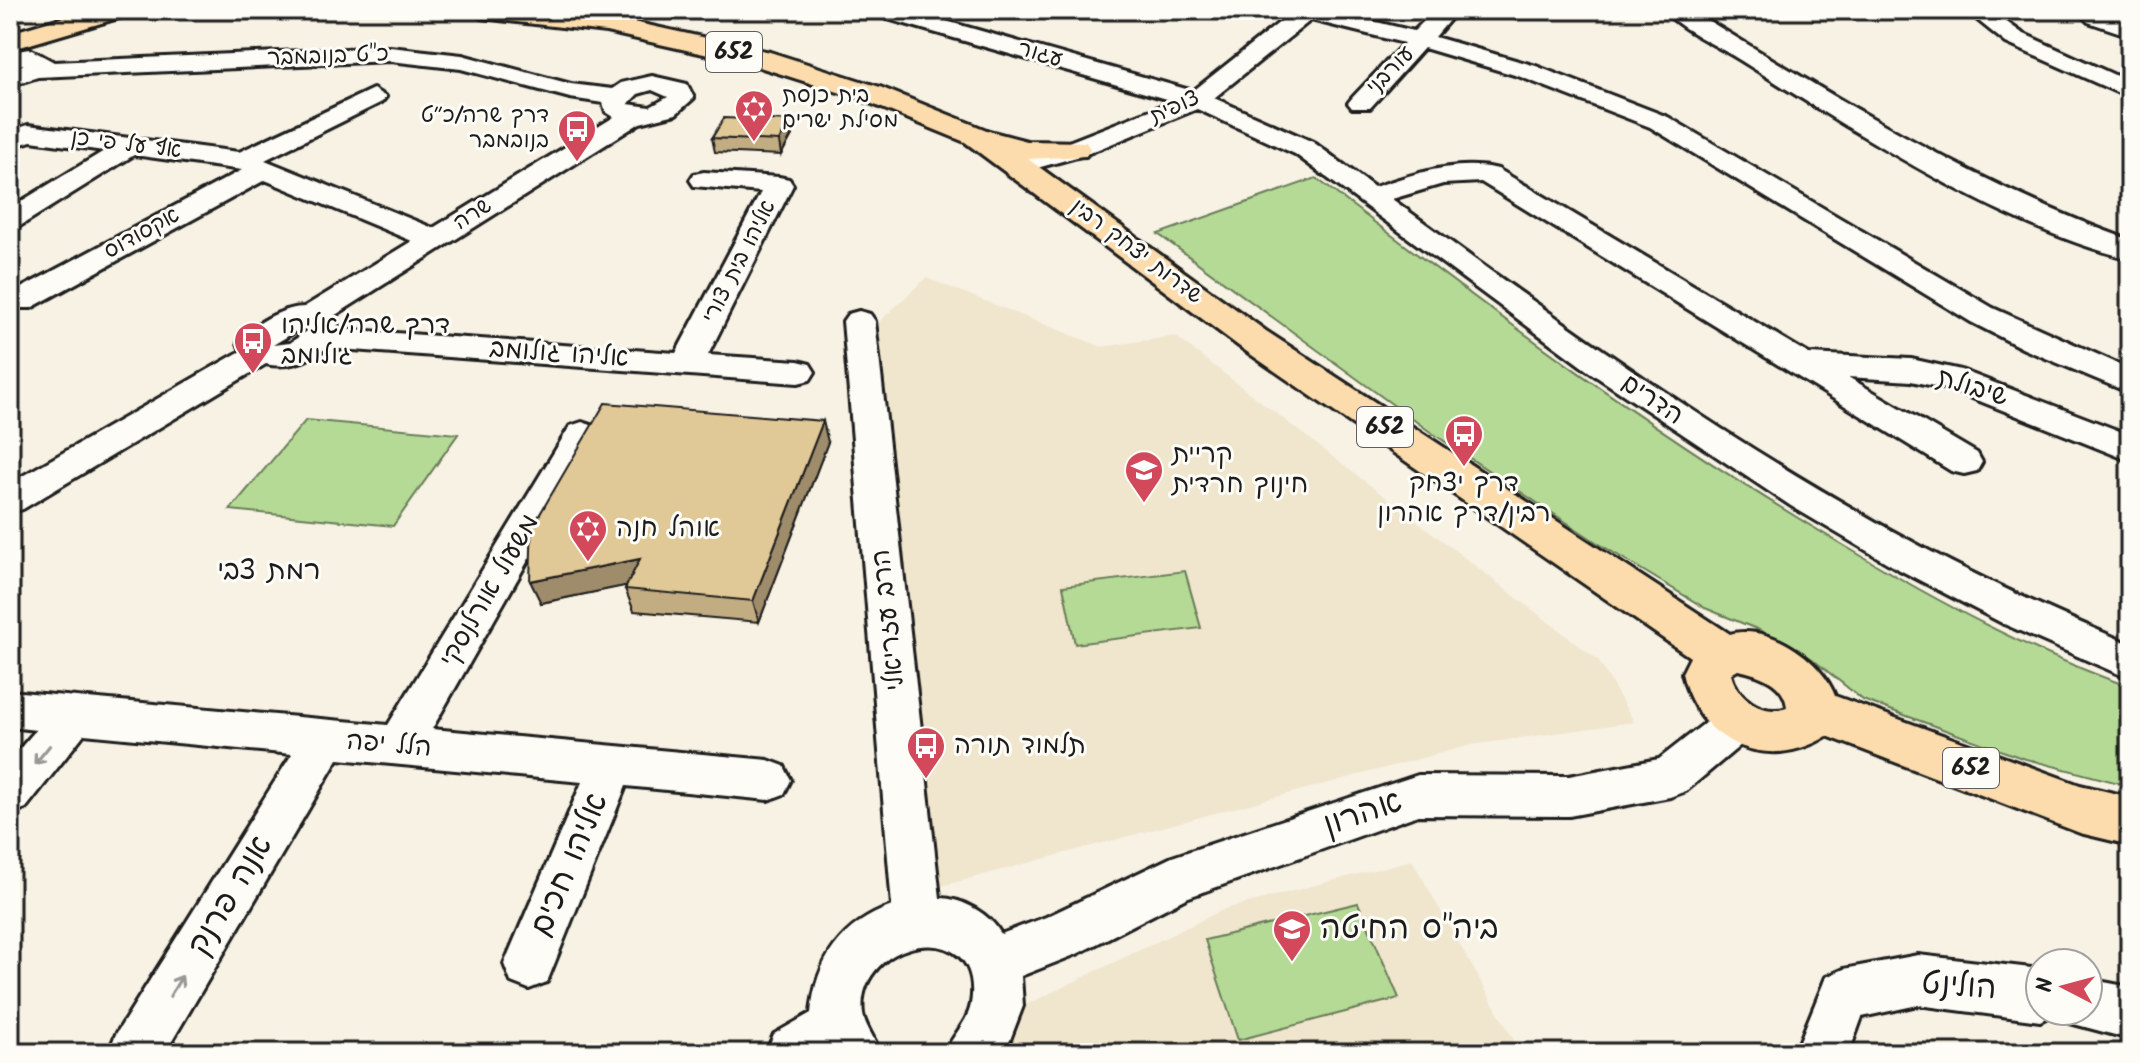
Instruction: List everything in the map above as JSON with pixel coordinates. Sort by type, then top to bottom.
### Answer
[{"type":"main road","points":[[10,42],[116,10]]},
{"type":"main road","name":"שדרות יצחק רבין","points":[[481,10],[606,24],[760,58],[870,93],[976,136],[1253,339],[1723,654]]},
{"type":"main road","points":[[976,136],[1026,150],[1075,149]]},
{"type":"main road","points":[[1054,191],[1060,173],[1075,149]]},
{"type":"main road","points":[[1755,652],[1790,669],[1803,681],[1813,709],[1810,720],[1788,732],[1773,733],[1739,721],[1718,704],[1707,683],[1709,665],[1723,654],[1755,652]]},
{"type":"main road","name":"652","points":[[1813,709],[2080,809],[2130,821]]},
{"type":"street","name":"עגור","points":[[882,10],[1197,100]]},
{"type":"street","name":"עורבני","points":[[1361,103],[1447,10]]},
{"type":"street","points":[[1675,10],[1833,105],[1982,188],[2069,229],[2130,250]]},
{"type":"street","points":[[1976,10],[2014,38],[2130,91]]},
{"type":"street","points":[[2088,10],[2096,17],[2130,29]]},
{"type":"street","name":"צופית","points":[[1019,165],[1075,149],[1197,100],[1305,11]]},
{"type":"street","name":"עורבני","points":[[1305,11],[1421,40],[1577,88],[1659,122],[1982,315],[2063,355],[2130,382]]},
{"type":"street","name":"כ\"ט בנובמבר","points":[[36,70],[390,54],[462,62],[626,106]]},
{"type":"street","points":[[10,59],[37,57],[42,62],[36,70],[10,79]]},
{"type":"street","points":[[254,165],[373,97]]},
{"type":"street","name":"הדרים","points":[[1197,100],[1304,148],[1623,381],[1819,509],[1999,602],[2130,662]]},
{"type":"street","name":"שרה","points":[[11,500],[261,353],[290,354],[315,328],[433,239],[626,106]]},
{"type":"street","name":"אף על פי כן","points":[[10,140],[28,133],[254,165],[433,239]]},
{"type":"street","points":[[10,220],[130,146]]},
{"type":"street","name":"אקסודוס","points":[[20,301],[254,165]]},
{"type":"street","points":[[1371,197],[1445,174],[1468,171],[1488,175],[1964,462]]},
{"type":"street","name":"אליהו בית צורי","points":[[688,362],[779,185],[704,180]]},
{"type":"street","name":"הרב עזריאלי","points":[[859,321],[918,919]]},
{"type":"street","name":"אליהו גולומב","points":[[315,328],[798,372]]},
{"type":"street","name":"שיבולת","points":[[1805,364],[1911,370],[1961,381],[2130,449]]},
{"type":"street","name":"משעול אורלנסקי","points":[[399,747],[582,434]]},
{"type":"street","name":"הלל יפה","points":[[10,709],[768,780]]},
{"type":"street","points":[[10,794],[73,716]]},
{"type":"street","name":"אהרון","points":[[992,962],[1059,937],[1172,880],[1418,795],[1569,796],[1670,777],[1739,721]]},
{"type":"street","name":"אנה פרנק","points":[[135,1053],[326,739]]},
{"type":"street","name":"אליהו חכים","points":[[529,964],[612,765]]},
{"type":"street","points":[[793,1053],[847,1039],[838,1001],[843,977],[855,954],[873,937],[895,925],[918,919],[941,921],[962,929],[980,943],[992,962],[998,984],[997,1007],[989,1030],[972,1053]]},
{"type":"street","name":"הולינט","points":[[1822,1053],[1844,995],[1918,980],[2024,993]]},
{"type":"street","points":[[2104,1008],[2130,1013]]},
{"type":"shaded area","name":"קריית חינוך חרדית","points":[[926,278],[1102,347],[1175,336],[1598,660],[1634,722],[1471,745],[934,888],[876,325]]},
{"type":"shaded area","name":"ביה\"ס החיטה","points":[[1412,860],[1521,1053],[1010,1053],[1003,1016],[1225,909]]},
{"type":"green space","points":[[1316,178],[1576,371],[1778,506],[1986,625],[2130,687],[2130,786],[2022,758],[1863,700],[1811,658],[1759,630],[1705,608],[1596,542],[1429,431],[1158,234]]},
{"type":"green space","points":[[306,420],[458,434],[393,526],[230,510]]},
{"type":"green space","points":[[1185,571],[1201,628],[1075,644],[1063,586]]},
{"type":"green space","points":[[1358,903],[1399,998],[1238,1040],[1205,940]]},
{"type":"building","points":[[724,118],[789,121],[779,141],[712,138]]},
{"type":"building","points":[[605,403],[823,421],[753,601],[625,589],[640,559],[530,581],[532,520],[537,519]]},
{"type":"place","name":"בית כנסת מסילת ישרים","points":[[754,143]]},
{"type":"place","name":"דרך שרה/כ״ט בנובמבר","points":[[577,163]]},
{"type":"place","name":"דרך שרה/אליהו גולומב","points":[[253,375]]},
{"type":"place","name":"דרך יצחק רבין/דרך אהרון","points":[[1464,468]]},
{"type":"place","name":"קריית חינוך חרדית","points":[[1144,504]]},
{"type":"place","name":"אוהל חנה","points":[[588,563]]},
{"type":"place","name":"תלמוד תורה","points":[[926,780]]},
{"type":"place","name":"ביה\"ס החיטה","points":[[1292,963]]},
{"type":"district","name":"רמת צבי","points":[[269,571]]}]
